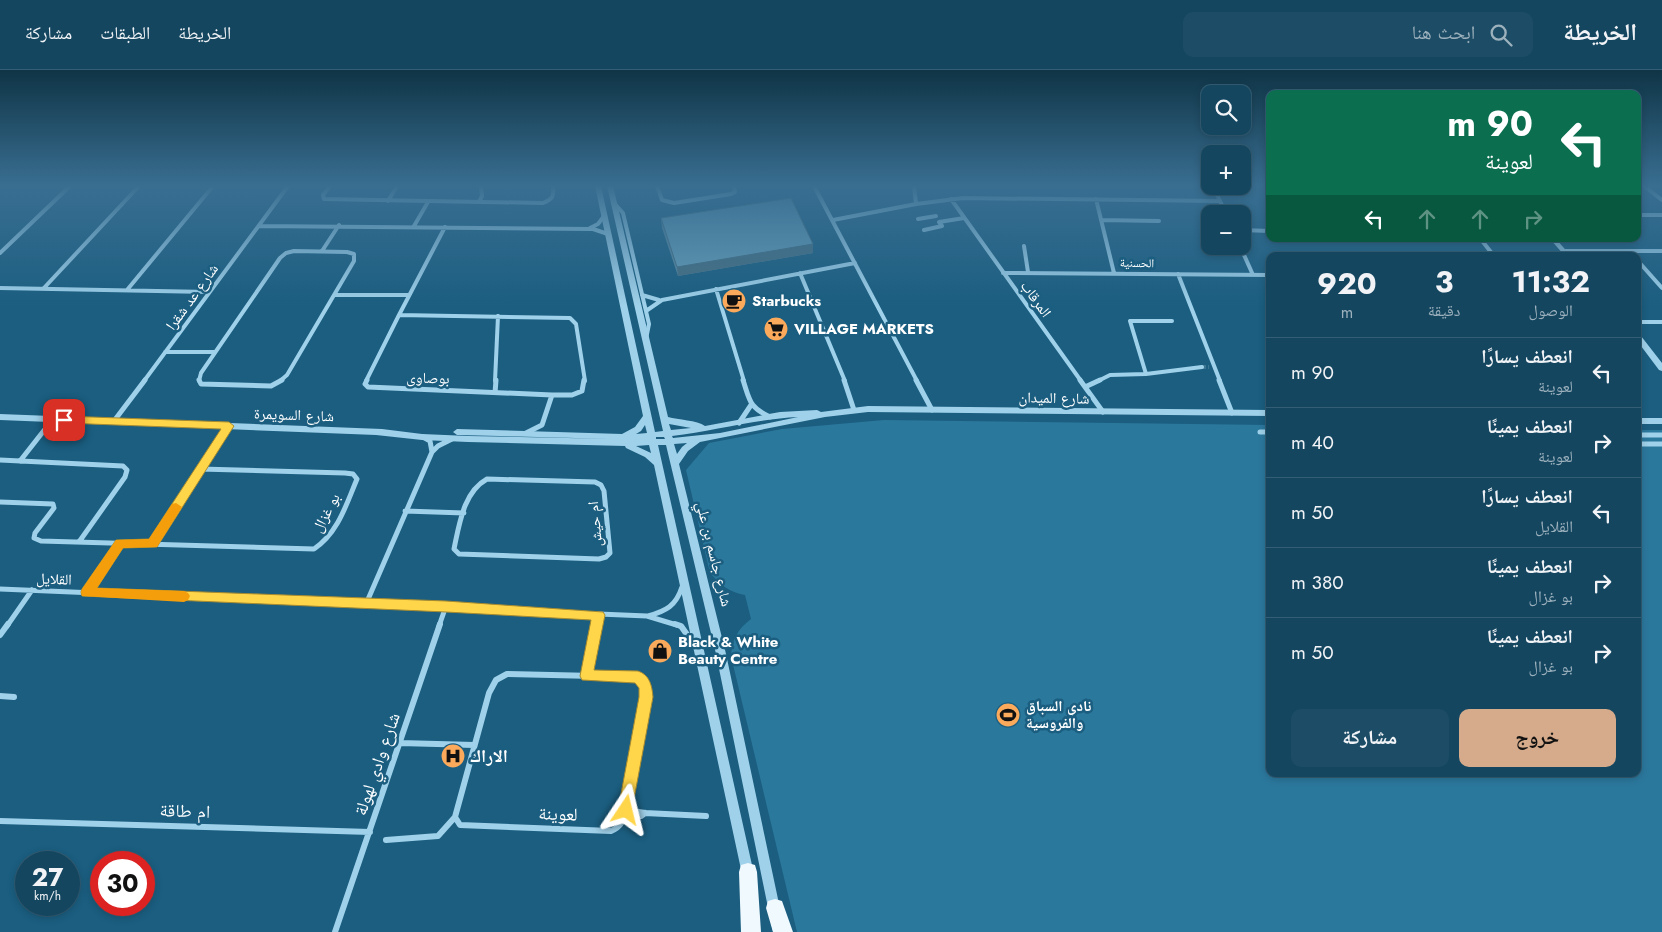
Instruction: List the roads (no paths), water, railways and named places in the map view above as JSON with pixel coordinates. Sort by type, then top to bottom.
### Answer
[{"type":"highway","points":[[748,872],[751,932]]},
{"type":"highway","points":[[776,908],[781,932]]},
{"type":"street","points":[[0,253],[28,226]]},
{"type":"street","points":[[43,289],[102,226]]},
{"type":"street","points":[[127,290],[180,226]]},
{"type":"street","name":"شارع عد شقرا","points":[[114,421],[258,226]]},
{"type":"street","points":[[322,251],[337,226]]},
{"type":"street","points":[[421,226],[597,229],[608,234]]},
{"type":"street","points":[[587,229],[593,226]]},
{"type":"street","points":[[606,226],[748,872],[758,932]]},
{"type":"street","name":"شارع جاسم بن علي","points":[[620,226],[719,646],[776,908]]},
{"type":"street","points":[[626,226],[649,327],[646,340]]},
{"type":"street","points":[[835,226],[932,410]]},
{"type":"street","points":[[924,230],[941,226]]},
{"type":"street","name":"المرقاب","points":[[970,226],[1103,412]]},
{"type":"street","points":[[1103,226],[1114,273]]},
{"type":"street","name":"بوصاوى","points":[[445,227],[366,378],[365,384],[368,387],[552,395],[572,395],[582,391],[585,383],[575,322],[570,318],[563,317],[498,316]]},
{"type":"street","points":[[1251,230],[1266,230]]},
{"type":"street","points":[[1483,242],[1491,252]]},
{"type":"street","points":[[1556,242],[1564,252]]},
{"type":"street","points":[[1024,246],[1028,272]]},
{"type":"street","points":[[294,251],[322,251],[354,254],[354,261],[287,375],[271,386],[201,384],[199,380],[201,373],[280,258],[286,253],[294,251]]},
{"type":"street","points":[[1607,252],[1662,251]]},
{"type":"street","points":[[1244,255],[1253,275]]},
{"type":"street","points":[[642,296],[662,300],[855,263]]},
{"type":"street","points":[[1641,265],[1661,286]]},
{"type":"street","points":[[800,273],[845,381],[854,410]]},
{"type":"street","name":"الحسنية","points":[[1003,273],[1266,275]]},
{"type":"street","points":[[1178,274],[1212,367],[1232,413]]},
{"type":"street","points":[[0,288],[210,292]]},
{"type":"street","points":[[716,290],[751,405],[757,411],[770,417]]},
{"type":"street","points":[[335,295],[409,295]]},
{"type":"street","points":[[646,312],[651,306],[662,300]]},
{"type":"street","points":[[399,315],[498,316],[495,393]]},
{"type":"street","points":[[1146,374],[1130,321],[1172,321]]},
{"type":"street","points":[[1641,322],[1662,322]]},
{"type":"street","points":[[1641,342],[1662,368]]},
{"type":"street","points":[[165,352],[215,352]]},
{"type":"street","points":[[1085,387],[1110,374],[1146,374],[1202,367]]},
{"type":"street","points":[[526,433],[542,425],[552,395]]},
{"type":"street","points":[[738,423],[751,405]]},
{"type":"street","name":"شارع الميدان","points":[[669,438],[701,439],[854,410],[1266,413]]},
{"type":"street","name":"شارع الميدان","points":[[669,438],[770,417],[800,413],[837,413]]},
{"type":"street","name":"شارع السويمرة","points":[[0,417],[377,432],[424,437],[620,440],[669,438]]},
{"type":"street","points":[[620,440],[638,429],[647,417]]},
{"type":"street","points":[[20,461],[53,419]]},
{"type":"street","points":[[664,419],[691,426],[716,427]]},
{"type":"street","points":[[1641,420],[1662,421]]},
{"type":"street","points":[[542,425],[552,434]]},
{"type":"street","points":[[153,544],[229,426]]},
{"type":"street","name":"شارع السويمرة","points":[[377,432],[526,433],[620,440]]},
{"type":"street","points":[[1260,432],[1266,432]]},
{"type":"street","points":[[1641,435],[1662,435]]},
{"type":"street","points":[[424,437],[430,441],[432,452]]},
{"type":"street","points":[[366,604],[432,452],[443,443],[457,438]]},
{"type":"street","points":[[675,463],[685,449],[701,439]]},
{"type":"street","points":[[620,440],[642,451],[659,465]]},
{"type":"street","points":[[1641,444],[1662,444]]},
{"type":"street","points":[[0,460],[123,466],[127,470],[125,477],[78,542]]},
{"type":"street","name":"بو غزال","points":[[0,502],[52,503],[54,508],[35,533],[34,538],[41,541],[314,549],[323,545],[331,536],[357,479],[353,474],[345,473],[200,469]]},
{"type":"street","name":"ام حيش","points":[[487,479],[595,482],[601,485],[604,491],[610,553],[606,558],[599,559],[459,554],[454,549],[454,542],[464,513],[473,489],[487,479]]},
{"type":"street","points":[[405,511],[464,513]]},
{"type":"street","points":[[87,592],[120,543]]},
{"type":"street","name":"القلايل","points":[[0,589],[446,606],[647,616],[665,612],[671,608],[679,599],[684,580]]},
{"type":"street","points":[[0,635],[32,590]]},
{"type":"street","name":"شارع وادي لهولة","points":[[336,932],[446,606]]},
{"type":"street","points":[[586,676],[599,615]]},
{"type":"street","name":"القلايل","points":[[647,616],[681,626],[691,638],[699,654]]},
{"type":"street","points":[[386,840],[438,836],[455,817],[489,693],[496,680],[507,674],[638,677],[645,686],[646,697],[625,813],[640,816],[645,813],[706,816]]},
{"type":"street","points":[[0,696],[14,697]]},
{"type":"street","points":[[400,743],[474,745]]},
{"type":"street","name":"لعوينة","points":[[455,817],[460,824],[611,831],[623,822],[625,813]]},
{"type":"street","name":"ام طاقة","points":[[0,821],[370,832]]},
{"type":"tunnel","points":[[1202,367],[1209,367]]},
{"type":"place","name":"Starbucks","points":[[734,301]]},
{"type":"place","name":"VILLAGE MARKETS","points":[[776,329]]},
{"type":"place","name":"Black & White Beauty Centre","points":[[660,651]]},
{"type":"place","name":"نادي السباق والفروسية","points":[[1008,715]]},
{"type":"place","name":"الاراك","points":[[453,756]]}]
